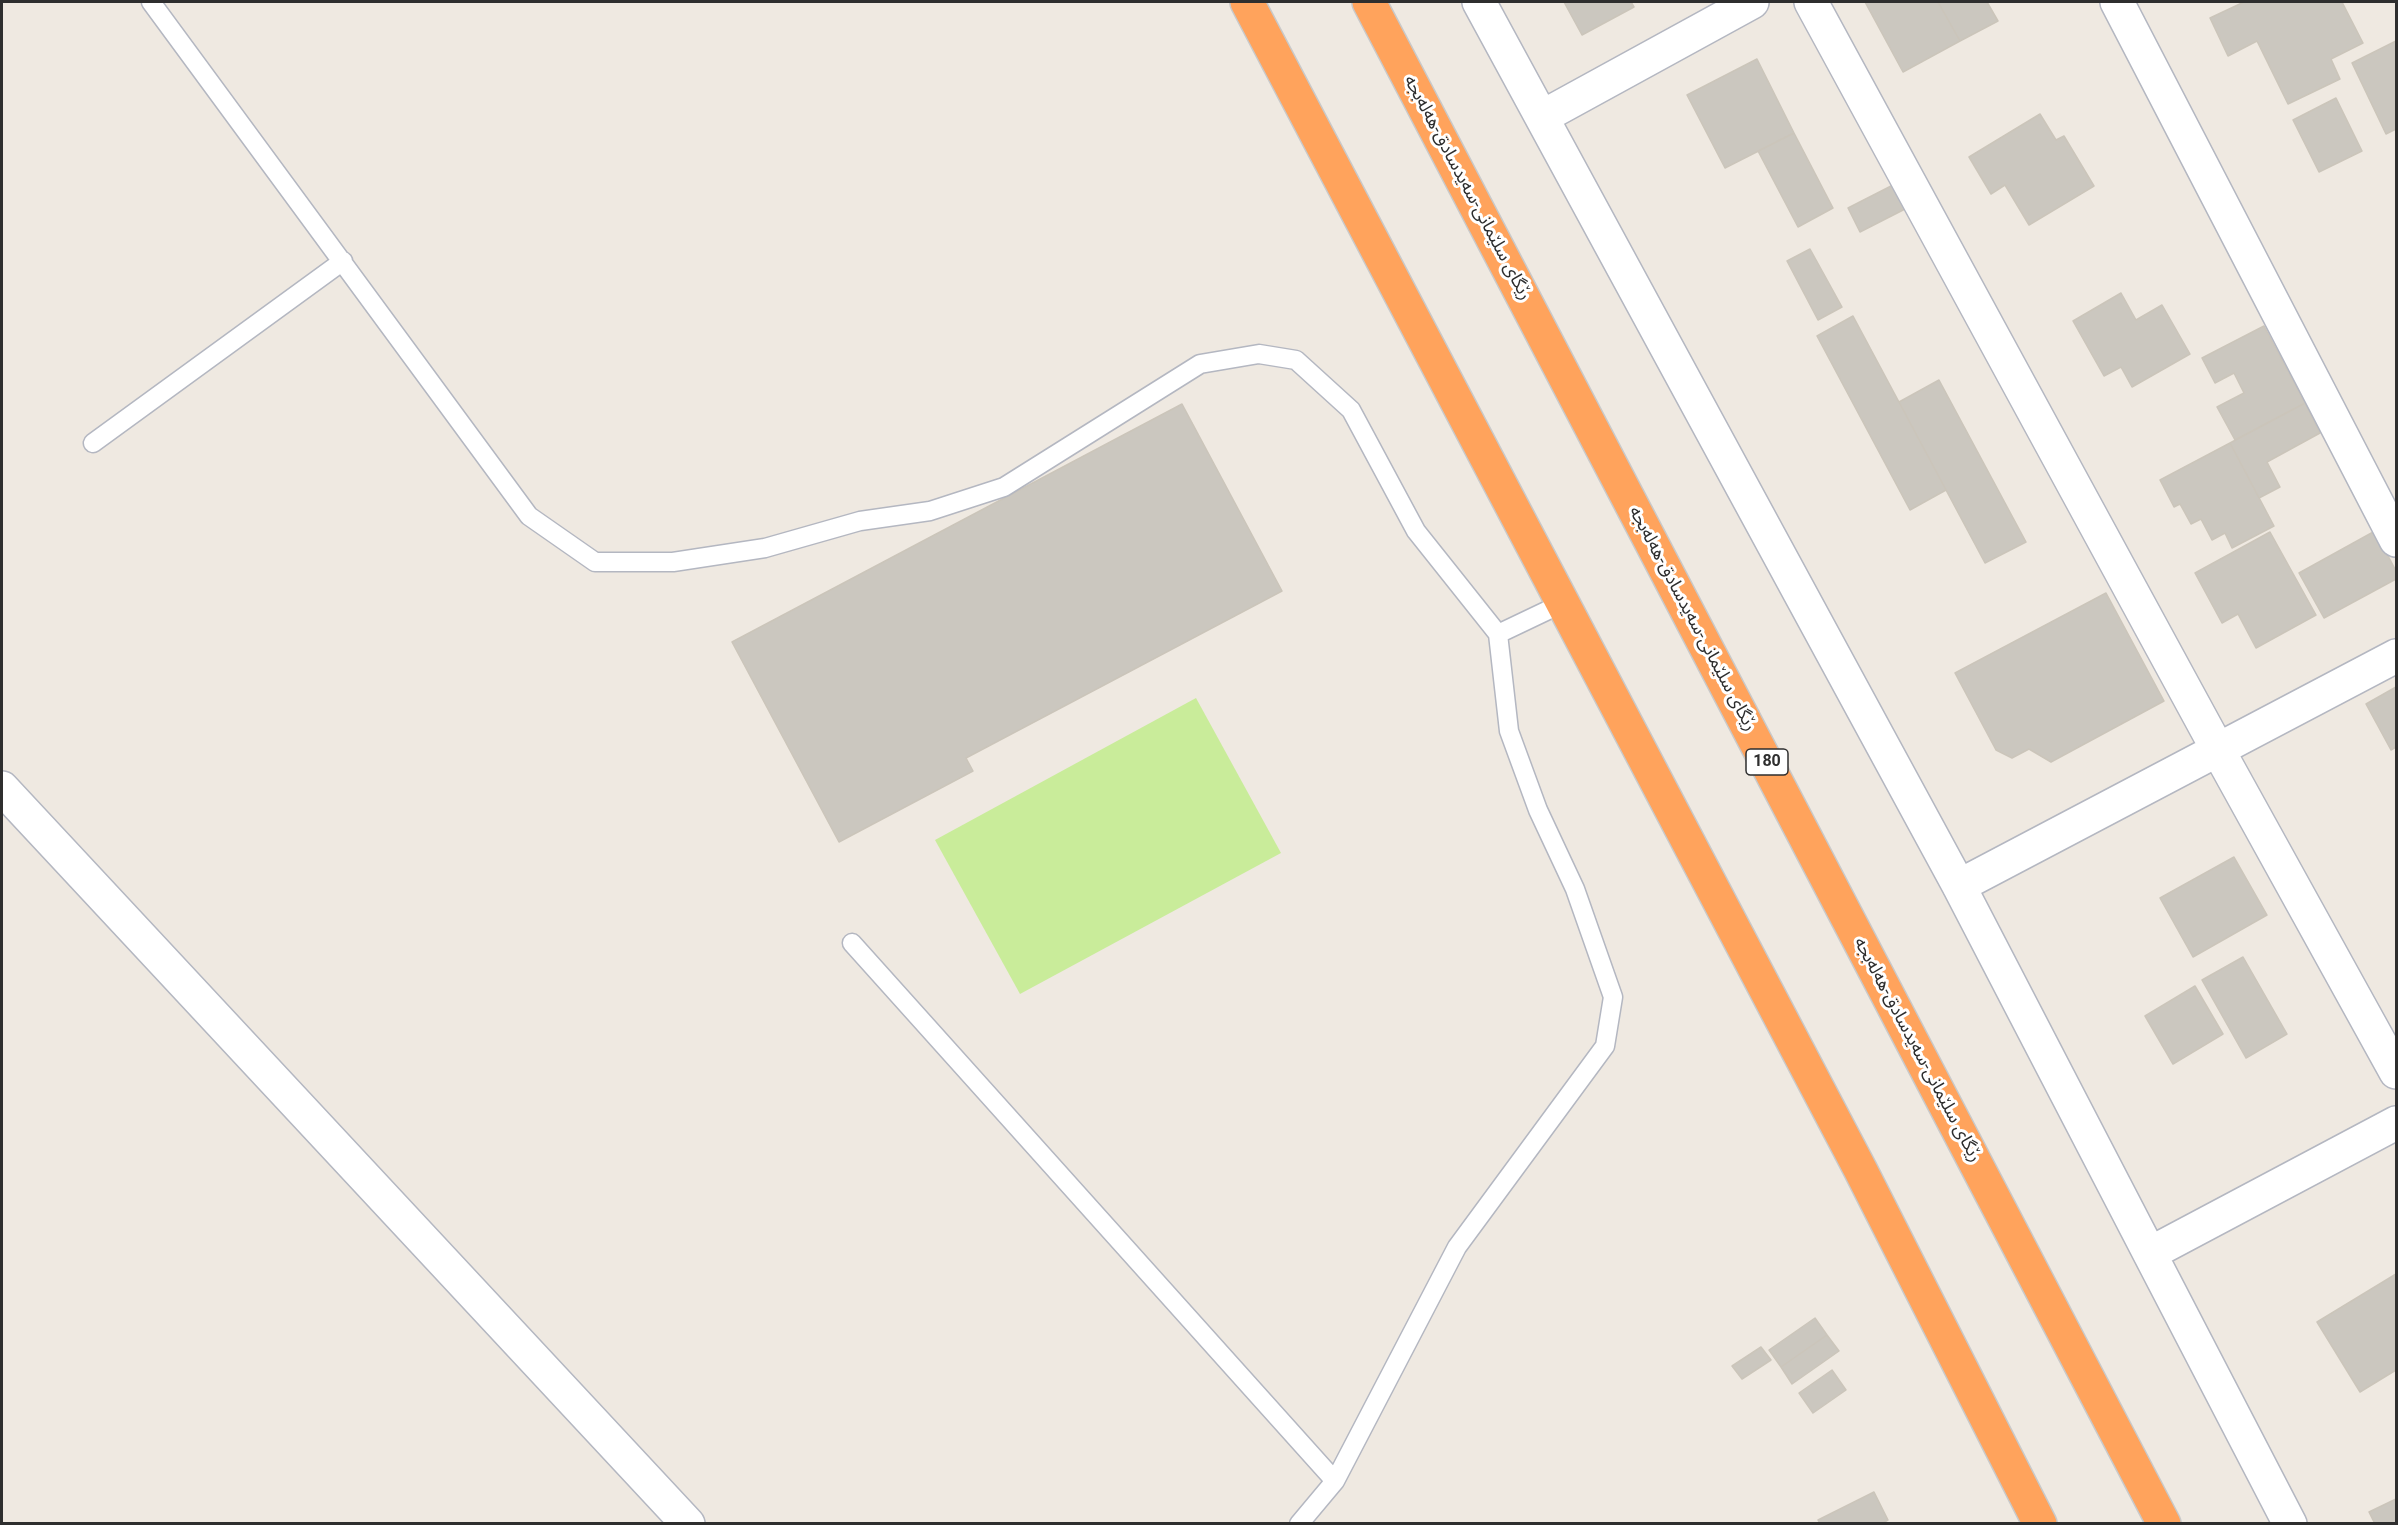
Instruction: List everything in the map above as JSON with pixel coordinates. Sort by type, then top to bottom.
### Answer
[{"type":"highway","points":[[1248,2],[1860,1169],[2040,1524]]},
{"type":"highway","name":"رێگای سلێمانی-سەیدسادق-هەلەبجە","points":[[1369,2],[2164,1524]]},
{"type":"street","points":[[1479,2],[1959,886],[2290,1524]]},
{"type":"street","points":[[1542,117],[1752,2]]},
{"type":"street","points":[[1811,2],[2218,750],[2397,1072]]},
{"type":"street","points":[[2117,2],[2397,540]]},
{"type":"street","points":[[1959,886],[2397,656]]},
{"type":"street","points":[[2,788],[688,1524]]},
{"type":"street","points":[[2151,1254],[2397,1123]]},
{"type":"lane","points":[[151,2],[529,516],[595,562],[673,562],[765,548],[860,521],[941,508],[1004,487],[1200,364],[1259,354],[1296,360],[1351,410],[1416,531],[1498,634],[1509,731],[1538,810],[1575,889],[1613,997],[1605,1046],[1457,1247],[1335,1481],[1299,1524]]},
{"type":"lane","points":[[93,443],[343,261]]},
{"type":"lane","points":[[1498,634],[1563,603]]},
{"type":"lane","points":[[852,943],[1335,1481]]},
{"type":"green space","points":[[1196,698],[1281,853],[1020,994],[935,840]]},
{"type":"building","points":[[1564,2],[1631,2],[1634,7],[1582,35]]},
{"type":"building","points":[[1865,2],[1938,2],[1960,41],[1903,72]]},
{"type":"building","points":[[1938,2],[1987,2],[1998,21],[1960,41]]},
{"type":"building","points":[[2244,2],[2342,2],[2363,43],[2331,59],[2340,79],[2288,104],[2257,41],[2228,56],[2210,18]]},
{"type":"building","points":[[2396,41],[2396,129],[2386,134],[2352,63]]},
{"type":"building","points":[[1757,59],[1794,133],[1725,168],[1687,95]]},
{"type":"building","points":[[2336,98],[2362,151],[2319,172],[2293,120]]},
{"type":"building","points":[[2040,114],[2056,140],[2064,136],[2094,186],[2029,225],[2005,185],[1991,194],[1969,157]]},
{"type":"building","points":[[1794,133],[1833,208],[1798,227],[1758,151]]},
{"type":"building","points":[[1895,184],[1907,208],[1860,232],[1848,208]]},
{"type":"building","points":[[1810,249],[1842,307],[1818,320],[1787,261]]},
{"type":"building","points":[[2121,293],[2136,320],[2162,305],[2190,354],[2132,387],[2121,367],[2104,376],[2073,321]]},
{"type":"building","points":[[1853,316],[1946,490],[1910,510],[1817,336]]},
{"type":"building","points":[[2264,326],[2305,403],[2235,440],[2217,407],[2244,393],[2234,373],[2215,383],[2202,358]]},
{"type":"building","points":[[1939,380],[2026,542],[1985,563],[1899,402]]},
{"type":"building","points":[[2305,403],[2320,433],[2267,462],[2280,487],[2259,498],[2230,443]]},
{"type":"building","points":[[1182,404],[1282,591],[966,758],[973,771],[839,842],[732,642]]},
{"type":"building","points":[[2230,443],[2274,526],[2232,548],[2225,533],[2212,540],[2201,519],[2191,524],[2180,504],[2174,507],[2160,480]]},
{"type":"building","points":[[2375,531],[2396,571],[2396,579],[2324,618],[2299,573]]},
{"type":"building","points":[[2270,532],[2316,615],[2256,648],[2238,614],[2222,623],[2195,573]]},
{"type":"building","points":[[2106,593],[2164,701],[2051,762],[2029,749],[2012,758],[1996,750],[1955,673]]},
{"type":"building","points":[[2396,687],[2396,747],[2391,750],[2366,704]]},
{"type":"building","points":[[2234,857],[2267,915],[2193,957],[2160,898]]},
{"type":"building","points":[[2243,957],[2287,1034],[2246,1058],[2202,980]]},
{"type":"building","points":[[2195,986],[2223,1034],[2173,1064],[2145,1016]]},
{"type":"building","points":[[2396,1274],[2396,1370],[2360,1392],[2317,1322]]},
{"type":"building","points":[[1815,1318],[1827,1335],[1781,1367],[1769,1350]]},
{"type":"building","points":[[1827,1335],[1839,1351],[1792,1384],[1781,1367]]},
{"type":"building","points":[[1761,1347],[1771,1360],[1742,1379],[1732,1366]]},
{"type":"building","points":[[1832,1370],[1846,1390],[1813,1413],[1799,1393]]},
{"type":"building","points":[[1874,1492],[1888,1520],[1881,1524],[1820,1524],[1818,1520]]},
{"type":"building","points":[[2396,1499],[2396,1524],[2375,1524],[2369,1512]]}]
